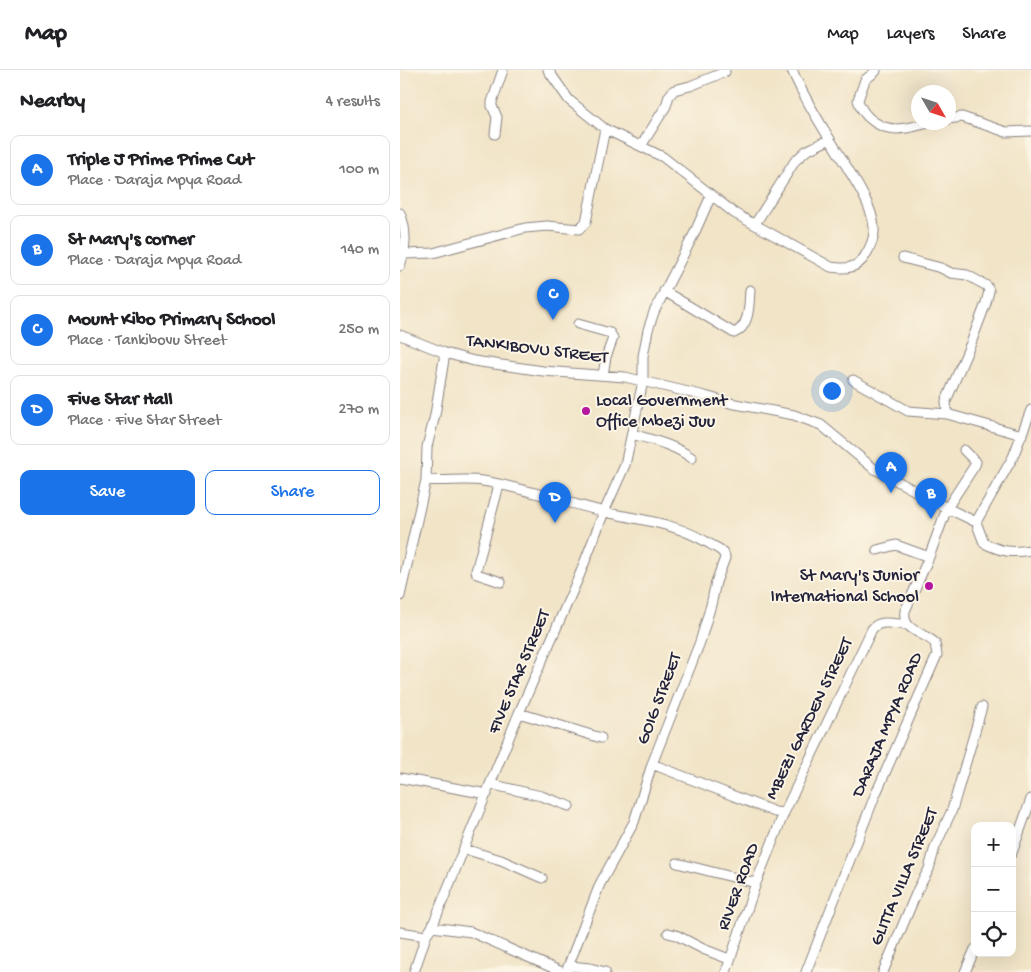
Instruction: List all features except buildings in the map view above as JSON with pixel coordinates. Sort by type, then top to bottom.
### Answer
[{"type":"street","points":[[495,134],[497,117],[493,110],[492,102],[503,70]]},
{"type":"street","points":[[548,70],[569,100],[605,129],[663,157],[734,213],[831,267],[852,268],[862,261],[868,250],[873,238],[874,227],[863,195],[792,70]]},
{"type":"street","points":[[876,71],[866,80],[858,100],[861,109],[884,128],[894,129],[911,126]]},
{"type":"street","points":[[641,146],[674,90],[690,86],[725,72]]},
{"type":"street","points":[[956,118],[962,117],[1006,132],[1031,131]]},
{"type":"street","points":[[404,254],[433,253],[525,228],[547,226],[579,229],[586,222],[605,129]]},
{"type":"street","points":[[755,224],[795,161],[806,151],[830,139]]},
{"type":"street","name":"FIVE STAR STREET","points":[[414,972],[426,936],[432,927],[490,784],[625,465],[643,381],[648,330],[654,312],[707,206],[710,198],[709,193]]},
{"type":"street","points":[[400,213],[405,238],[404,254],[400,266]]},
{"type":"street","points":[[903,258],[942,268],[951,273],[967,275],[987,286],[989,291],[974,335],[946,401],[947,414]]},
{"type":"street","points":[[664,291],[734,333],[741,328],[746,319],[750,290]]},
{"type":"street","points":[[578,324],[610,333],[613,338],[606,357],[603,375]]},
{"type":"street","name":"TANKIBOVU STREET","points":[[400,335],[445,353],[474,361],[543,371],[603,375],[643,381]]},
{"type":"street","points":[[400,596],[426,480],[428,447],[445,353]]},
{"type":"street","points":[[853,380],[908,411],[947,414],[1022,435]]},
{"type":"street","points":[[643,381],[813,421],[830,432],[873,468],[976,522],[984,543],[1000,550],[1019,552],[1031,550]]},
{"type":"street","points":[[976,522],[1013,457],[1031,410]]},
{"type":"street","points":[[632,434],[660,442],[682,451],[692,458]]},
{"type":"street","name":"DARAJA MPYA ROAD","points":[[806,972],[874,798],[937,655],[937,647],[933,640],[907,626],[904,619],[905,611],[947,508],[975,465],[976,462],[964,450]]},
{"type":"street","points":[[426,480],[482,481],[544,494],[604,512]]},
{"type":"street","points":[[499,485],[476,571],[482,577],[500,582]]},
{"type":"street","name":"GOIG STREET","points":[[566,970],[600,884],[634,822],[652,764],[700,642],[716,582],[725,558],[723,551],[683,530],[664,523],[604,512]]},
{"type":"street","points":[[877,550],[896,545],[928,557]]},
{"type":"street","name":"MBEZI GARDEN STREET","points":[[652,764],[775,812],[784,813],[872,629],[876,624],[882,623],[907,626]]},
{"type":"street","name":"GLITTA VILLA STREET","points":[[883,972],[918,889],[930,869],[935,847],[952,810],[982,707]]},
{"type":"street","points":[[520,713],[601,738]]},
{"type":"street","points":[[400,778],[487,794]]},
{"type":"street","points":[[490,784],[541,796],[569,806]]},
{"type":"street","points":[[1016,842],[1031,799]]},
{"type":"street","name":"RIVER ROAD","points":[[726,972],[756,883],[784,813]]},
{"type":"street","points":[[464,850],[501,860],[542,878]]},
{"type":"street","points":[[677,863],[756,883]]},
{"type":"street","points":[[432,927],[471,932],[566,970],[590,968],[605,972]]},
{"type":"street","points":[[400,932],[426,936]]},
{"type":"street","points":[[668,933],[730,959]]},
{"type":"street","points":[[965,972],[972,957]]},
{"type":"place","name":"Mount Kibo Primary School","points":[[553,320]]},
{"type":"place","name":"Local Government Office Mbezi Juu","points":[[586,411]]},
{"type":"place","name":"Triple J Prime Prime Cut","points":[[891,493]]},
{"type":"place","name":"St Mary's corner","points":[[931,519]]},
{"type":"place","name":"Five Star Hall","points":[[555,523]]},
{"type":"place","name":"St Mary's Junior International School","points":[[929,586]]}]
